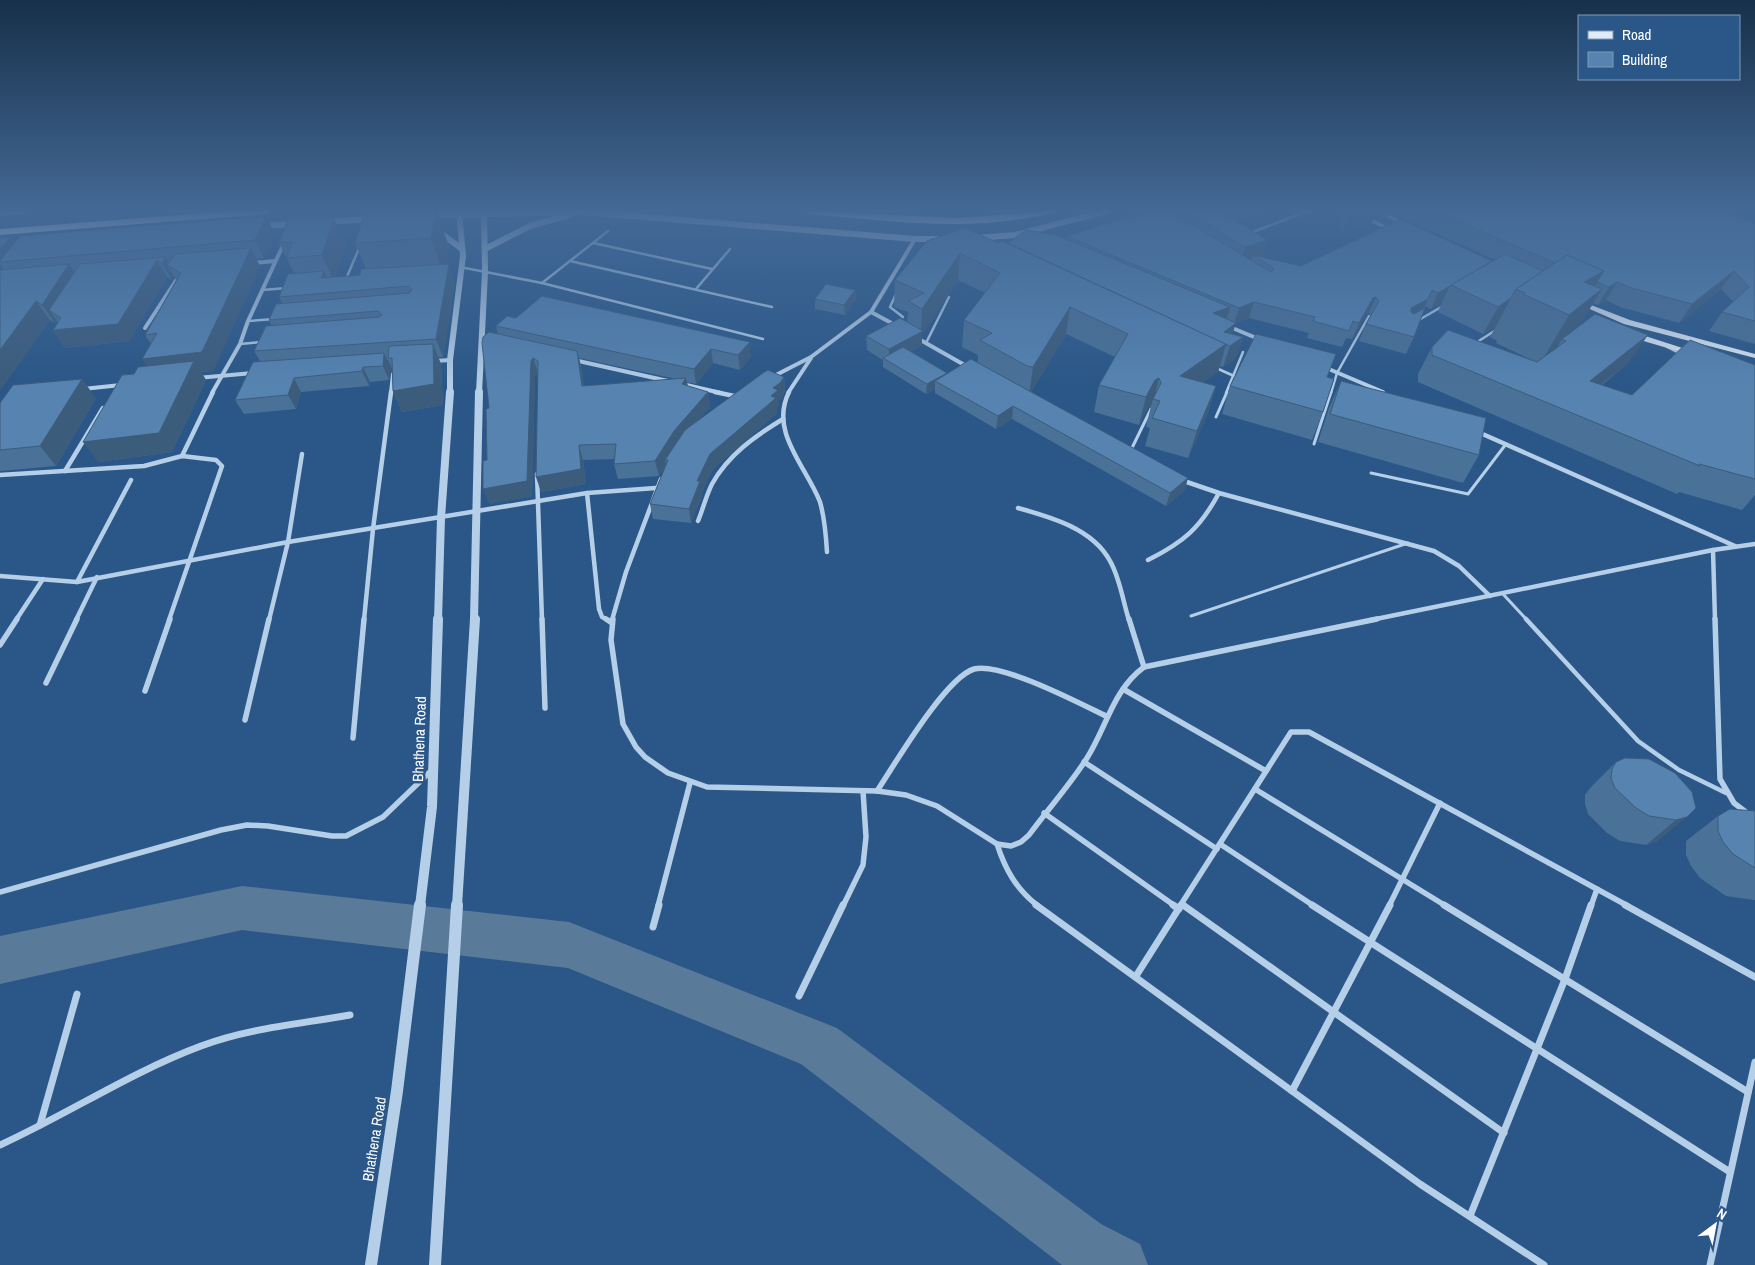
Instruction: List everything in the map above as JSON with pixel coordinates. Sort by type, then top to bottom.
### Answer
[{"type":"main road","points":[[1569,298],[1626,322],[1755,356]]},
{"type":"main road","points":[[1625,332],[1698,354]]},
{"type":"street","points":[[145,328],[182,270]]},
{"type":"street","points":[[182,456],[221,376],[240,344],[271,270]]},
{"type":"street","name":"Bhathena Road","points":[[371,1265],[397,1090],[432,807],[435,766],[441,518],[451,373],[450,360],[460,270]]},
{"type":"street","points":[[767,380],[811,357],[871,312],[896,270]]},
{"type":"street","points":[[434,1265],[445,1122],[476,595],[476,513],[485,272]]},
{"type":"street","points":[[871,312],[902,330]]},
{"type":"street","points":[[1221,323],[1266,342]]},
{"type":"street","points":[[910,334],[976,371]]},
{"type":"street","points":[[481,340],[490,342]]},
{"type":"street","points":[[811,357],[789,391],[783,408],[783,430],[806,471],[823,513],[827,552]]},
{"type":"street","points":[[567,359],[740,397]]},
{"type":"street","points":[[431,361],[450,360]]},
{"type":"street","points":[[353,738],[372,530],[395,363]]},
{"type":"street","points":[[1319,365],[1386,394]]},
{"type":"street","points":[[193,378],[260,373]]},
{"type":"street","points":[[80,390],[126,385]]},
{"type":"street","points":[[111,394],[116,386]]},
{"type":"street","points":[[732,402],[746,393]]},
{"type":"street","points":[[66,471],[106,403]]},
{"type":"street","points":[[698,520],[712,484],[734,454],[762,431],[783,419]]},
{"type":"street","points":[[1471,430],[1736,546]]},
{"type":"street","points":[[245,720],[288,542],[302,454]]},
{"type":"street","points":[[0,475],[144,466],[182,456],[216,460],[222,466],[145,691]]},
{"type":"street","points":[[1127,456],[1134,459]]},
{"type":"street","points":[[537,464],[545,708]]},
{"type":"street","points":[[664,474],[656,488],[612,623],[623,724],[633,743],[653,764],[690,783],[707,787],[876,791],[906,795],[937,806],[997,844],[1011,846],[1021,842],[1084,762],[1106,716],[1133,673],[1144,667],[1713,550],[1755,544]]},
{"type":"street","points":[[1173,478],[1219,493],[1434,551],[1460,566],[1490,596]]},
{"type":"street","points":[[77,582],[132,480]]},
{"type":"street","points":[[0,576],[77,582],[288,542],[476,513],[587,493],[656,488]]},
{"type":"street","points":[[587,493],[599,609],[602,617],[612,623]]},
{"type":"street","points":[[1148,560],[1178,546],[1196,531],[1219,493]]},
{"type":"street","points":[[1018,508],[1056,520],[1082,534],[1106,552],[1112,562],[1144,667]]},
{"type":"street","points":[[1713,550],[1720,780],[1726,793],[1740,811],[1755,819]]},
{"type":"street","points":[[46,683],[97,577]]},
{"type":"street","points":[[0,645],[43,579]]},
{"type":"street","points":[[876,791],[944,693],[958,679],[976,669],[1005,672],[1106,716]]},
{"type":"street","points":[[1123,689],[1266,772]]},
{"type":"street","points":[[1136,976],[1292,732],[1309,732],[1755,977]]},
{"type":"street","points":[[1084,762],[1730,1172]]},
{"type":"street","points":[[0,892],[221,830],[247,825],[346,836],[376,823],[435,766]]},
{"type":"street","points":[[653,927],[690,783]]},
{"type":"street","points":[[1255,789],[1748,1092]]},
{"type":"street","points":[[800,996],[863,865],[866,837],[863,791]]},
{"type":"street","points":[[1292,1091],[1403,880],[1440,803]]},
{"type":"street","points":[[1044,813],[1334,1012],[1504,1133]]},
{"type":"street","points":[[997,844],[1007,874],[1022,894],[1420,1184],[1544,1265]]},
{"type":"street","points":[[1470,1216],[1565,979],[1597,889]]},
{"type":"street","points":[[40,1125],[77,994]]},
{"type":"street","points":[[0,1144],[202,1045],[230,1037],[350,1015]]},
{"type":"street","points":[[1710,1265],[1748,1092],[1754,1076],[1755,1062]]},
{"type":"lane","points":[[343,285],[350,270]]},
{"type":"lane","points":[[475,270],[542,283],[763,339]]},
{"type":"lane","points":[[542,283],[559,270]]},
{"type":"lane","points":[[611,270],[772,307]]},
{"type":"lane","points":[[696,289],[712,270]]},
{"type":"lane","points":[[262,290],[289,288]]},
{"type":"lane","points":[[900,288],[890,306],[903,317]]},
{"type":"lane","points":[[926,343],[950,297]]},
{"type":"lane","points":[[1414,323],[1446,304]]},
{"type":"lane","points":[[1314,444],[1337,373],[1369,316]]},
{"type":"lane","points":[[248,321],[278,319]]},
{"type":"lane","points":[[1470,347],[1502,325]]},
{"type":"lane","points":[[240,344],[269,342]]},
{"type":"lane","points":[[1660,344],[1686,356]]},
{"type":"lane","points":[[1216,417],[1243,352]]},
{"type":"lane","points":[[1207,363],[1234,376]]},
{"type":"lane","points":[[1127,456],[1151,409]]},
{"type":"lane","points":[[1371,473],[1468,494],[1506,444]]},
{"type":"lane","points":[[1191,616],[1408,544]]},
{"type":"lane","points":[[1502,593],[1638,740],[1660,760],[1692,779],[1726,793]]},
{"type":"building","points":[[0,270],[65,270],[42,305],[36,301],[0,350]]},
{"type":"building","points":[[76,270],[151,270],[118,324],[53,330],[61,318],[49,310]]},
{"type":"building","points":[[176,270],[241,270],[202,352],[142,359],[157,333],[145,335],[181,273]]},
{"type":"building","points":[[361,270],[448,270],[436,339],[254,351],[266,326],[379,317],[382,315],[378,311],[269,320],[276,304],[409,293],[412,290],[409,286],[279,297],[288,274],[324,271],[321,278],[360,275]]},
{"type":"building","points":[[903,270],[948,270],[922,309],[908,301],[924,293],[895,280]]},
{"type":"building","points":[[994,270],[1065,270],[1226,344],[1180,376],[1216,386],[1197,431],[1152,418],[1160,401],[1153,399],[1161,383],[1159,378],[1155,380],[1146,397],[1099,385],[1128,334],[1070,307],[1033,367],[1027,366],[980,340],[992,333],[964,320],[1000,273]]},
{"type":"building","points":[[1066,270],[1141,270],[1230,307],[1213,313],[1236,323],[1224,332],[1243,337],[1230,346]]},
{"type":"building","points":[[1148,270],[1268,270],[1271,272],[1273,270],[1477,270],[1438,293],[1432,290],[1428,299],[1411,308],[1411,312],[1414,314],[1425,308],[1414,337],[1366,324],[1379,301],[1376,297],[1373,298],[1359,323],[1353,321],[1349,331],[1313,321],[1315,317],[1254,302],[1239,308]]},
{"type":"building","points":[[1477,270],[1543,271],[1516,289],[1511,298],[1498,307],[1451,285]]},
{"type":"building","points":[[1544,270],[1604,271],[1584,282],[1602,289],[1569,315],[1516,289]]},
{"type":"building","points":[[1602,270],[1755,270],[1755,321],[1722,312],[1749,287],[1734,271],[1692,304],[1632,288],[1617,282],[1609,287],[1597,282],[1604,271]]},
{"type":"building","points":[[826,284],[855,290],[844,305],[815,299]]},
{"type":"building","points":[[542,296],[750,342],[738,355],[711,349],[694,369],[496,326],[507,316],[516,318]]},
{"type":"building","points":[[1595,314],[1648,335],[1590,381],[1632,395],[1690,340],[1755,365],[1755,479],[1699,464],[1700,466],[1432,355],[1432,347],[1448,330],[1537,362],[1566,341],[1562,339]]},
{"type":"building","points":[[900,318],[923,331],[889,349],[866,336]]},
{"type":"building","points":[[489,332],[577,351],[582,386],[686,378],[682,384],[708,392],[674,431],[655,461],[614,464],[616,444],[579,445],[581,469],[536,477],[538,361],[533,358],[531,361],[527,481],[483,489],[483,461],[487,460],[486,409],[489,408],[482,343],[483,337]]},
{"type":"building","points":[[1256,334],[1336,354],[1327,377],[1334,379],[1323,412],[1230,386]]},
{"type":"building","points":[[433,344],[434,384],[393,391],[392,358],[388,358],[389,346]]},
{"type":"building","points":[[903,347],[947,373],[927,384],[883,358]]},
{"type":"building","points":[[384,353],[383,366],[363,367],[362,371],[294,378],[288,395],[235,400],[253,362]]},
{"type":"building","points":[[971,359],[1188,478],[1170,493],[1013,406],[998,416],[935,381]]},
{"type":"building","points":[[194,361],[159,433],[83,442],[122,375],[134,374],[138,367]]},
{"type":"building","points":[[768,370],[784,377],[773,388],[778,390],[771,396],[776,398],[710,454],[697,481],[700,481],[689,509],[650,504],[668,460],[665,460],[685,430]]},
{"type":"building","points":[[82,379],[40,446],[0,450],[0,403],[13,385]]},
{"type":"building","points":[[1341,381],[1486,418],[1479,455],[1330,414]]},
{"type":"building","points":[[1625,758],[1649,759],[1675,773],[1692,792],[1696,808],[1687,817],[1676,820],[1649,816],[1636,808],[1615,788],[1611,778],[1612,769],[1616,762]]},
{"type":"building","points":[[1730,809],[1755,811],[1755,868],[1733,854],[1723,842],[1718,831],[1718,816]]},
{"type":"waterway","points":[[0,960],[242,908],[569,945],[819,1046],[1081,1244],[1119,1265]]}]
